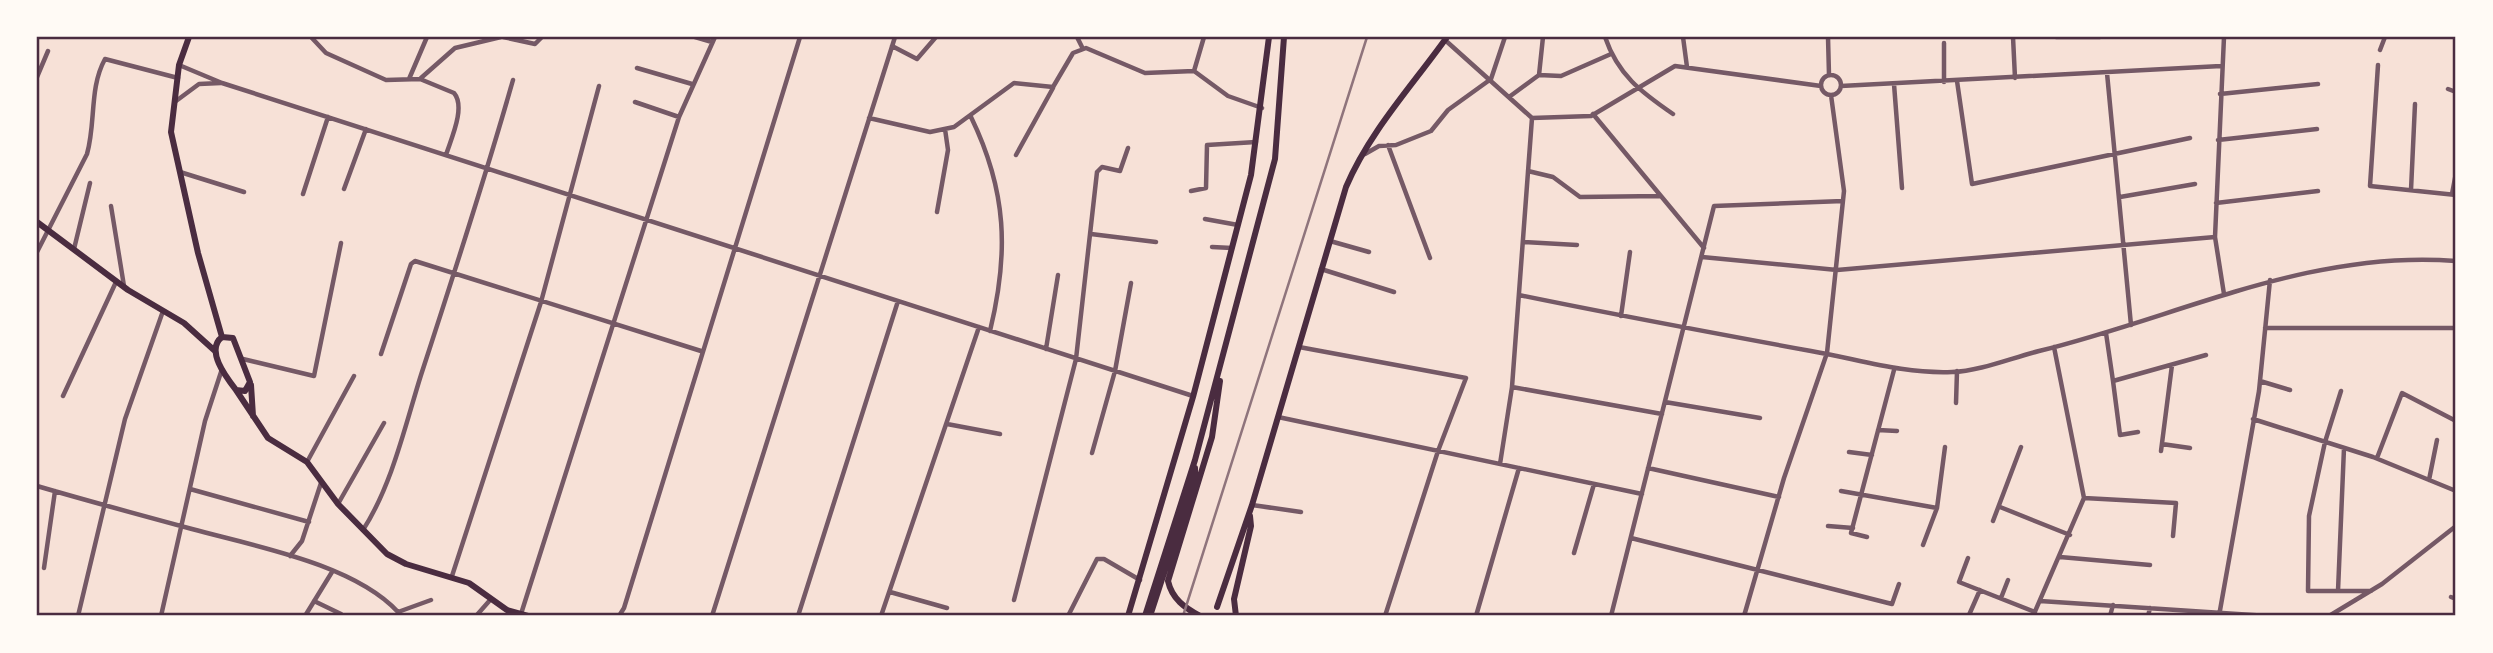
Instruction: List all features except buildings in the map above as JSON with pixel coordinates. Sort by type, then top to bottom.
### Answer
[{"type":"main road","points":[[189,37],[179,65],[171,132],[198,253],[222,337]]},
{"type":"main road","points":[[1128,616],[1194,397],[1238,225],[1257,142],[1269,37]]},
{"type":"main road","points":[[1145,616],[1221,369],[1275,159],[1284,37]]},
{"type":"main road","points":[[1217,607],[1252,505],[1321,270],[1358,158],[1446,39]]},
{"type":"main road","points":[[37,222],[116,281],[184,323],[215,351],[222,368],[268,438],[307,462],[338,503],[387,554],[407,564],[469,583],[507,610],[524,615]]},
{"type":"main road","points":[[215,351],[216,342],[222,337],[233,338],[250,382],[253,418]]},
{"type":"main road","points":[[1200,616],[1177,600],[1170,592],[1168,581],[1194,504],[1212,437],[1221,369]]},
{"type":"main road","points":[[236,390],[245,391],[250,382]]},
{"type":"main road","points":[[1194,397],[1210,403]]},
{"type":"main road","points":[[1150,616],[1195,478],[1195,460]]},
{"type":"main road","points":[[1236,616],[1234,599],[1251,526],[1249,513]]},
{"type":"street","points":[[311,37],[326,52],[386,80],[420,79],[458,96],[456,124],[446,155]]},
{"type":"street","points":[[409,79],[427,37]]},
{"type":"street","points":[[420,79],[455,48],[502,37],[536,44],[542,37]]},
{"type":"street","points":[[524,615],[679,117],[714,39],[695,37]]},
{"type":"street","points":[[619,616],[624,608],[701,351],[800,37]]},
{"type":"street","points":[[712,616],[895,37]]},
{"type":"street","points":[[892,46],[917,59],[936,37]]},
{"type":"street","points":[[1077,37],[1083,49]]},
{"type":"street","points":[[1194,71],[1203,37]]},
{"type":"street","points":[[1358,158],[1379,146],[1431,131],[1448,110],[1491,79],[1505,37]]},
{"type":"street","points":[[1539,75],[1543,37]]},
{"type":"street","points":[[1605,37],[1611,54],[1636,89],[1673,114]]},
{"type":"street","points":[[1683,37],[1687,67]]},
{"type":"street","points":[[1821,86],[1829,75],[1828,37]]},
{"type":"street","points":[[2013,37],[2015,78]]},
{"type":"street","points":[[2056,37],[2100,37]]},
{"type":"street","points":[[2224,37],[2215,237],[2224,294]]},
{"type":"street","points":[[2380,50],[2385,37]]},
{"type":"street","points":[[1446,39],[1532,118],[1593,114],[1675,66],[1821,86],[1831,95],[1843,201],[1827,354],[1779,496],[1744,616]]},
{"type":"street","points":[[1944,43],[1944,82]]},
{"type":"street","points":[[1016,155],[1073,53],[1083,49],[1093,49],[1145,73],[1194,71],[1228,96],[1262,108]]},
{"type":"street","points":[[37,77],[47,51]]},
{"type":"street","points":[[1509,96],[1539,75],[1561,76],[1611,54]]},
{"type":"street","points":[[37,252],[87,154],[92,137],[96,75],[105,59],[178,78]]},
{"type":"street","points":[[179,65],[222,83],[1194,397]]},
{"type":"street","points":[[2378,65],[2370,186],[2454,195],[2456,173]]},
{"type":"street","points":[[1831,95],[1841,86],[2221,66]]},
{"type":"street","points":[[637,68],[692,84]]},
{"type":"street","points":[[2107,72],[2131,325]]},
{"type":"street","points":[[1829,75],[1838,77],[1841,86]]},
{"type":"street","points":[[362,530],[374,512],[454,274],[488,169],[513,79]]},
{"type":"street","points":[[1957,81],[1972,184],[2190,138]]},
{"type":"street","points":[[174,102],[199,84],[222,83]]},
{"type":"street","points":[[869,118],[930,132],[971,117],[1005,86],[1014,83],[1053,87]]},
{"type":"street","points":[[1894,85],[1902,188]]},
{"type":"street","points":[[2220,94],[2318,85]]},
{"type":"street","points":[[452,576],[541,302],[599,86]]},
{"type":"street","points":[[2448,89],[2456,92]]},
{"type":"street","points":[[635,102],[679,117]]},
{"type":"street","points":[[2411,190],[2415,104]]},
{"type":"street","points":[[1593,114],[1704,248]]},
{"type":"street","points":[[303,194],[328,117]]},
{"type":"street","points":[[971,117],[984,142],[998,190],[1003,238],[1002,284],[990,331]]},
{"type":"street","points":[[1500,464],[1512,387],[1532,118]]},
{"type":"street","points":[[344,190],[366,129]]},
{"type":"street","points":[[937,212],[948,150],[944,129]]},
{"type":"street","points":[[2218,140],[2317,129]]},
{"type":"street","points":[[1191,191],[1206,188],[1206,145],[1257,142]]},
{"type":"street","points":[[1388,145],[1430,258]]},
{"type":"street","points":[[1014,600],[1076,359],[1098,168],[1121,171],[1128,148]]},
{"type":"street","points":[[1528,171],[1553,177],[1580,197],[1661,197]]},
{"type":"street","points":[[180,172],[244,192]]},
{"type":"street","points":[[74,249],[90,183]]},
{"type":"street","points":[[2120,197],[2195,184]]},
{"type":"street","points":[[2216,203],[2318,191]]},
{"type":"street","points":[[1611,616],[1714,206],[1843,201]]},
{"type":"street","points":[[111,206],[124,286]]},
{"type":"street","points":[[1205,219],[1238,225]]},
{"type":"street","points":[[1091,234],[1156,242]]},
{"type":"street","points":[[1702,257],[1837,270],[2215,237]]},
{"type":"street","points":[[1330,241],[1369,252]]},
{"type":"street","points":[[1523,242],[1577,245]]},
{"type":"street","points":[[243,359],[314,376],[341,243]]},
{"type":"street","points":[[1212,247],[1232,248]]},
{"type":"street","points":[[1621,316],[1630,252]]},
{"type":"street","points":[[1518,295],[1827,354],[1894,370],[1957,371],[2106,333],[2270,280],[2349,264],[2427,259],[2456,261]]},
{"type":"street","points":[[381,354],[413,261],[701,351]]},
{"type":"street","points":[[1321,270],[1394,292]]},
{"type":"street","points":[[1046,349],[1058,275]]},
{"type":"street","points":[[2219,615],[2260,381],[2270,280]]},
{"type":"street","points":[[63,396],[116,281]]},
{"type":"street","points":[[1092,453],[1115,371],[1131,283]]},
{"type":"street","points":[[799,616],[898,301]]},
{"type":"street","points":[[78,616],[125,419],[163,310]]},
{"type":"street","points":[[881,616],[979,327]]},
{"type":"street","points":[[2265,328],[2456,328]]},
{"type":"street","points":[[2106,333],[2120,435],[2138,432]]},
{"type":"street","points":[[1298,347],[1466,378],[1438,451],[1385,616]]},
{"type":"street","points":[[1968,558],[1959,582],[2034,614],[2084,498],[2054,347]]},
{"type":"street","points":[[2113,381],[2206,355]]},
{"type":"street","points":[[2161,452],[2172,365]]},
{"type":"street","points":[[162,614],[194,471],[222,368]]},
{"type":"street","points":[[1852,531],[1894,370]]},
{"type":"street","points":[[1956,404],[1957,371]]},
{"type":"street","points":[[307,462],[354,376]]},
{"type":"street","points":[[2260,381],[2290,390]]},
{"type":"street","points":[[1512,387],[1662,414]]},
{"type":"street","points":[[2341,391],[2325,442],[2309,516],[2308,591],[2371,591]]},
{"type":"street","points":[[2377,458],[2402,393],[2456,421]]},
{"type":"street","points":[[1665,402],[1760,418]]},
{"type":"street","points":[[1277,417],[1642,494]]},
{"type":"street","points":[[2253,419],[2377,458],[2456,491]]},
{"type":"street","points":[[338,503],[384,423]]},
{"type":"street","points":[[947,424],[1000,434]]},
{"type":"street","points":[[1878,430],[1898,431]]},
{"type":"street","points":[[2428,480],[2437,440]]},
{"type":"street","points":[[2161,444],[2190,448]]},
{"type":"street","points":[[1923,545],[1937,508],[1945,447]]},
{"type":"street","points":[[1993,521],[2021,447]]},
{"type":"street","points":[[2338,591],[2344,448]]},
{"type":"street","points":[[1849,452],[1872,455]]},
{"type":"street","points":[[1476,616],[1519,468]]},
{"type":"street","points":[[1648,468],[1779,496]]},
{"type":"street","points":[[290,556],[302,541],[321,483]]},
{"type":"street","points":[[1574,553],[1594,484]]},
{"type":"street","points":[[37,486],[290,556],[360,582],[384,597],[396,614],[431,600]]},
{"type":"street","points":[[190,489],[309,522]]},
{"type":"street","points":[[44,568],[55,491]]},
{"type":"street","points":[[1841,491],[1937,508]]},
{"type":"street","points":[[2084,498],[2176,503],[2173,536]]},
{"type":"street","points":[[1252,505],[1301,512]]},
{"type":"street","points":[[2000,507],[2070,535]]},
{"type":"street","points":[[1828,526],[1867,537]]},
{"type":"street","points":[[2329,616],[2371,591],[2456,526]]},
{"type":"street","points":[[1630,538],[1892,604],[1899,584]]},
{"type":"street","points":[[2060,557],[2150,565]]},
{"type":"street","points":[[1068,616],[1097,559],[1104,559],[1140,580]]},
{"type":"street","points":[[305,616],[332,572]]},
{"type":"street","points":[[2001,598],[2008,580]]},
{"type":"street","points":[[1969,615],[1980,590]]},
{"type":"street","points":[[890,592],[947,608]]},
{"type":"street","points":[[476,616],[491,598]]},
{"type":"street","points":[[314,601],[341,614]]},
{"type":"street","points":[[2040,601],[2150,608],[2194,614],[2267,616]]},
{"type":"street","points":[[2110,616],[2113,606]]},
{"type":"street","points":[[624,608],[626,616]]},
{"type":"street","points":[[2148,616],[2150,608]]},
{"type":"railway","points":[[1183,616],[1367,37]]}]
